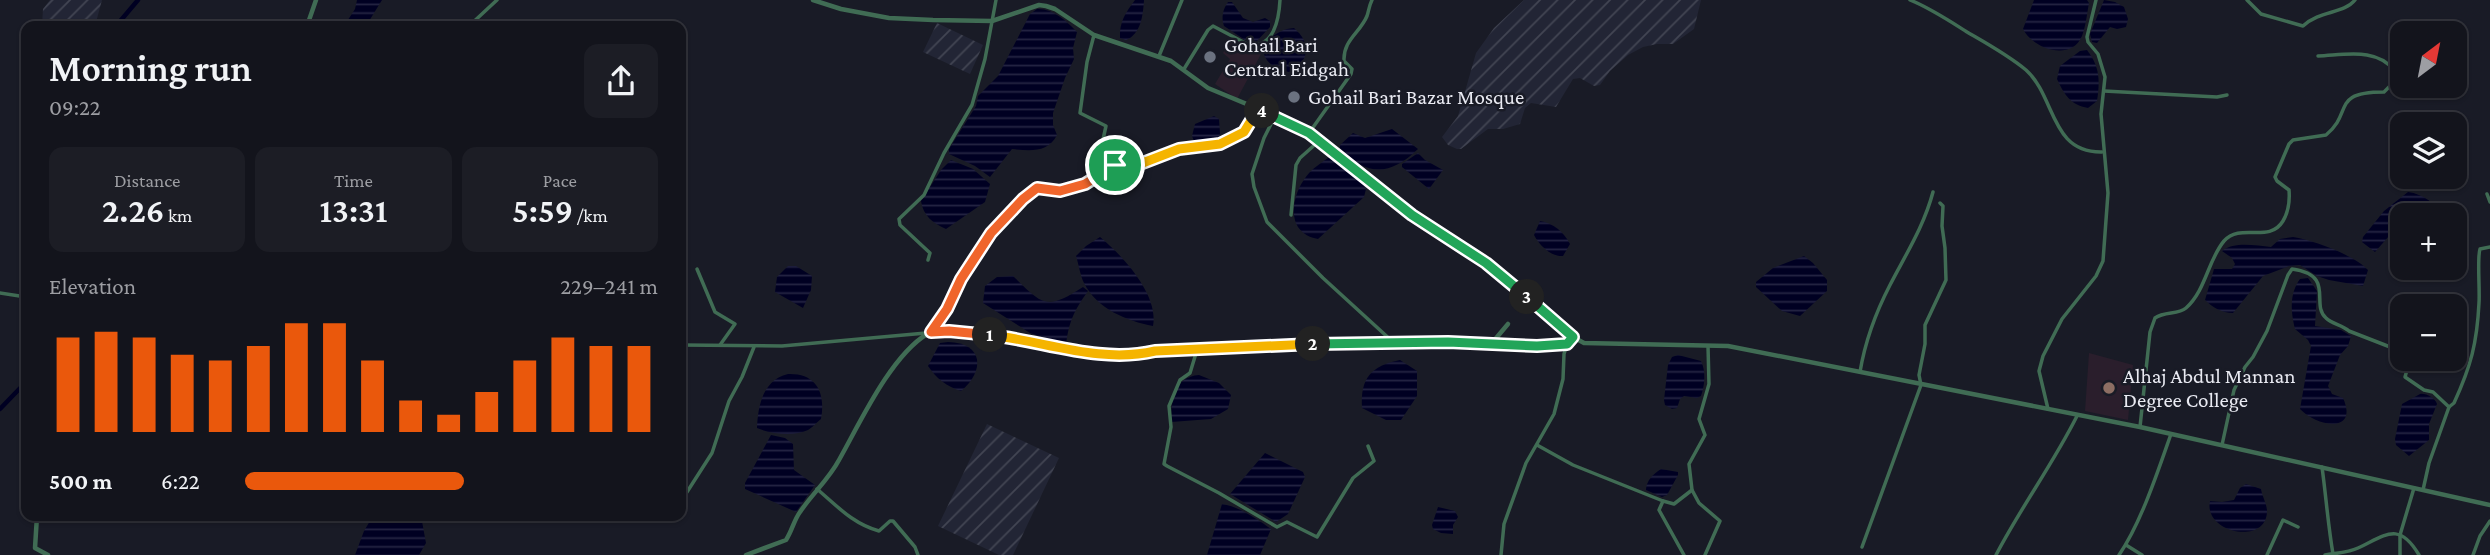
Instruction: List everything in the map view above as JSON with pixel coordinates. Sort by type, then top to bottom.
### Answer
[{"type":"street","points":[[309,21],[316,0]]},
{"type":"street","points":[[474,21],[497,0]]},
{"type":"street","points":[[813,0],[841,9],[889,18],[992,21],[1039,5],[1055,9],[1094,35],[1171,61],[1208,88],[1309,133],[1418,220],[1486,263],[1573,337],[1584,343],[1728,346],[2140,427],[2490,505]]},
{"type":"street","points":[[928,260],[930,253],[900,225],[899,219],[925,195],[944,153],[972,105],[981,77],[996,0]]},
{"type":"street","points":[[1159,56],[1182,0]]},
{"type":"street","points":[[1184,69],[1213,26],[1249,46],[1255,46],[1265,40],[1276,30],[1280,0]]},
{"type":"street","points":[[1309,133],[1351,74],[1352,69],[1344,61],[1344,52],[1351,37],[1368,15],[1372,0]]},
{"type":"street","points":[[1910,0],[1934,10],[2025,70],[2038,84],[2060,132],[2087,152],[2102,152]]},
{"type":"street","points":[[2048,409],[2039,372],[2043,356],[2058,326],[2096,276],[2103,261],[2108,193],[2102,152],[2101,114],[2105,77],[2098,54],[2087,40],[2096,0]]},
{"type":"street","points":[[2247,0],[2261,14],[2303,26],[2323,13],[2350,6],[2355,0]]},
{"type":"street","points":[[1094,35],[1087,62],[1080,113],[1106,126],[1100,153],[1115,165]]},
{"type":"street","points":[[2140,427],[2150,332],[2155,318],[2180,312],[2193,300],[2225,240],[2244,232],[2270,233],[2281,225],[2289,206],[2289,190],[2277,181],[2276,177],[2289,144],[2299,138],[2326,135],[2335,125],[2344,104],[2359,93],[2384,92],[2394,82],[2395,71],[2384,58],[2367,54],[2318,56]]},
{"type":"street","points":[[2104,91],[2217,97],[2227,95]]},
{"type":"street","points":[[746,555],[786,540],[798,514],[838,462],[853,431],[899,360],[930,332],[947,309],[961,279],[991,233],[1023,199],[1037,188],[1060,191],[1085,184],[1115,165],[1140,164],[1179,149],[1220,144],[1244,132],[1258,109]]},
{"type":"street","points":[[1275,116],[1264,138],[1252,174],[1254,187],[1268,222],[1323,278],[1393,342]]},
{"type":"street","points":[[1291,215],[1296,165],[1319,141]]},
{"type":"street","points":[[1860,372],[1872,328],[1889,287],[1920,230],[1933,192]]},
{"type":"street","points":[[2487,194],[2490,202]]},
{"type":"street","points":[[1862,547],[1921,385],[1919,375],[1925,344],[1924,325],[1946,280],[1943,206],[1940,203]]},
{"type":"street","points":[[2423,490],[2429,463],[2449,407],[2454,403],[2475,349],[2481,275],[2477,256],[2480,249],[2490,247]]},
{"type":"street","points":[[697,268],[715,312],[735,325],[720,345]]},
{"type":"street","points":[[2222,445],[2222,436],[2237,383],[2262,341],[2292,269],[2303,271],[2316,280],[2321,297],[2320,307],[2326,318],[2344,325],[2349,331],[2390,346]]},
{"type":"street","points":[[0,293],[21,296]]},
{"type":"street","points":[[1491,344],[1508,324]]},
{"type":"street","points":[[686,345],[754,347],[842,342],[949,331],[1015,338],[1065,349],[1134,355],[1155,351],[1286,344],[1567,344]]},
{"type":"street","points":[[1501,555],[1504,524],[1527,463],[1554,414],[1563,379],[1567,344],[1573,337]]},
{"type":"street","points":[[1705,555],[1720,521],[1699,503],[1692,490],[1689,464],[1704,435],[1699,419],[1709,384],[1708,344]]},
{"type":"street","points":[[687,492],[712,453],[729,401],[754,347]]},
{"type":"street","points":[[1197,350],[1190,373],[1180,380],[1169,406],[1171,427],[1164,464],[1167,466],[1277,527],[1287,522],[1317,537],[1353,478],[1374,461],[1368,446]]},
{"type":"street","points":[[2407,371],[2405,377],[2424,390],[2433,392],[2449,407]]},
{"type":"street","points":[[1996,555],[2077,416]]},
{"type":"street","points":[[2119,555],[2149,495],[2171,435]]},
{"type":"street","points":[[1536,444],[1573,465],[1663,501],[1674,504],[1692,490]]},
{"type":"street","points":[[2322,467],[2328,537],[2333,554]]},
{"type":"street","points":[[2400,555],[2400,535],[2414,488]]},
{"type":"street","points":[[817,489],[845,514],[866,527],[879,531],[893,521],[915,547],[918,555]]},
{"type":"street","points":[[1663,501],[1658,510],[1684,555]]},
{"type":"street","points":[[2267,555],[2283,520],[2298,527]]},
{"type":"street","points":[[37,521],[36,548],[48,555]]},
{"type":"street","points":[[2473,555],[2480,536],[2490,521]]},
{"type":"street","points":[[2325,555],[2359,548],[2378,537],[2400,535],[2409,539],[2418,555]]},
{"type":"street","points":[[2126,545],[2142,555]]},
{"type":"shaded area","points":[[50,0],[102,0],[96,21],[42,21],[43,9]]},
{"type":"shaded area","points":[[1524,0],[1701,0],[1694,29],[1673,44],[1643,47],[1628,55],[1610,71],[1600,85],[1594,86],[1580,78],[1573,79],[1556,107],[1531,103],[1525,108],[1520,124],[1503,129],[1488,129],[1461,149],[1448,145],[1442,137],[1458,116],[1476,53],[1494,28]]},
{"type":"shaded area","points":[[937,23],[983,45],[970,74],[923,52]]},
{"type":"shaded area","points":[[1231,38],[1261,54],[1237,99],[1215,84],[1230,59],[1223,53]]},
{"type":"shaded area","name":"Alhaj Abdul Mannan Degree College","points":[[2089,353],[2133,365],[2128,420],[2085,411]]},
{"type":"shaded area","points":[[987,424],[1059,458],[1013,555],[999,555],[938,526]]},
{"type":"water","points":[[357,0],[382,0],[369,21],[347,21]]},
{"type":"water","points":[[1135,0],[1144,0],[1142,18],[1138,29],[1126,40],[1120,38],[1122,22]]},
{"type":"water","points":[[2034,0],[2087,0],[2089,3],[2085,28],[2077,44],[2070,49],[2052,50],[2028,36],[2023,29]]},
{"type":"water","points":[[2104,0],[2124,7],[2128,19],[2126,27],[2110,27],[2097,43],[2092,42],[2090,34]]},
{"type":"water","points":[[1228,2],[1232,2],[1243,18],[1253,22],[1265,18],[1270,21],[1270,27],[1256,42],[1248,42],[1224,26],[1223,13]]},
{"type":"water","points":[[1037,9],[1054,13],[1077,32],[1073,48],[1074,59],[1053,113],[1053,125],[1057,135],[1044,148],[1012,149],[990,177],[975,166],[949,154],[949,149],[976,106],[978,96],[998,76],[1030,14]]},
{"type":"water","points":[[1294,28],[1306,45],[1306,51],[1301,62],[1289,72],[1272,65],[1263,49],[1276,34]]},
{"type":"water","points":[[2087,50],[2097,68],[2099,81],[2097,101],[2088,108],[2068,98],[2057,79],[2060,66],[2080,51]]},
{"type":"water","points":[[1214,116],[1219,119],[1220,134],[1217,143],[1196,146],[1192,136],[1195,124]]},
{"type":"water","points":[[1392,129],[1418,149],[1408,158],[1388,168],[1369,168],[1340,148],[1353,133],[1365,138]]},
{"type":"water","points":[[1418,153],[1443,170],[1429,189],[1402,167],[1402,164]]},
{"type":"water","points":[[1328,158],[1334,158],[1362,182],[1366,189],[1364,197],[1318,239],[1299,229],[1295,220],[1295,200],[1303,180]]},
{"type":"water","points":[[951,160],[973,169],[990,184],[985,202],[946,229],[929,218],[921,201],[941,170]]},
{"type":"water","points":[[2408,192],[2432,203],[2394,203]]},
{"type":"water","points":[[2390,206],[2390,235],[2375,252],[2362,242],[2363,237]]},
{"type":"water","points":[[1540,221],[1554,226],[1568,240],[1570,244],[1563,256],[1550,252],[1536,239],[1534,235]]},
{"type":"water","points":[[1100,237],[1128,265],[1145,289],[1153,314],[1153,326],[1133,321],[1105,307],[1084,283],[1076,256]]},
{"type":"water","points":[[2293,237],[2333,249],[2362,264],[2368,270],[2363,286],[2317,276],[2300,265],[2289,266],[2263,276],[2233,313],[2218,309],[2205,300],[2214,269],[2232,269],[2235,264],[2232,258],[2222,251],[2239,245],[2271,247],[2280,239]]},
{"type":"water","points":[[1804,256],[1827,280],[1827,291],[1800,316],[1782,311],[1756,287],[1756,282],[1773,268]]},
{"type":"water","points":[[788,266],[796,266],[812,276],[811,290],[803,308],[775,292],[777,277]]},
{"type":"water","points":[[1013,276],[1031,293],[1045,301],[1053,302],[1083,287],[1088,291],[1073,316],[1066,345],[1030,333],[983,303],[985,286],[997,277]]},
{"type":"water","points":[[2308,278],[2317,291],[2315,326],[2341,330],[2351,336],[2328,386],[2332,394],[2343,398],[2346,410],[2341,422],[2334,424],[2316,420],[2300,409],[2311,346],[2295,329],[2292,303],[2296,285],[2300,279]]},
{"type":"water","points":[[940,343],[969,347],[977,359],[974,375],[961,391],[942,382],[928,366]]},
{"type":"water","points":[[1678,355],[1701,361],[1704,383],[1701,396],[1684,396],[1677,408],[1672,409],[1665,405],[1664,400],[1668,365],[1672,357]]},
{"type":"water","points":[[1400,360],[1417,371],[1417,396],[1401,420],[1386,420],[1362,408],[1363,389],[1365,381],[1375,370]]},
{"type":"water","points":[[788,374],[806,377],[817,386],[822,400],[821,419],[808,430],[789,434],[757,428],[761,402],[767,388]]},
{"type":"water","points":[[1199,375],[1219,383],[1231,395],[1228,409],[1211,419],[1171,422],[1173,398],[1179,385],[1184,380]]},
{"type":"water","points":[[2420,394],[2430,396],[2437,404],[2429,424],[2429,440],[2409,456],[2396,445],[2395,439],[2402,404]]},
{"type":"water","points":[[771,435],[785,438],[793,444],[794,470],[815,485],[796,512],[745,489],[745,483]]},
{"type":"water","points":[[1265,453],[1303,472],[1305,477],[1288,514],[1276,522],[1230,494]]},
{"type":"water","points":[[1661,469],[1678,472],[1667,495],[1662,497],[1646,490],[1650,478]]},
{"type":"water","points":[[2246,484],[2261,489],[2267,511],[2264,522],[2257,529],[2236,531],[2216,521],[2210,512],[2210,501],[2234,500],[2240,488]]},
{"type":"water","points":[[1222,504],[1254,517],[1271,529],[1260,555],[1207,555]]},
{"type":"water","points":[[1438,507],[1455,511],[1458,517],[1453,525],[1453,534],[1433,529]]},
{"type":"water","points":[[370,521],[422,521],[426,543],[419,555],[355,555]]},
{"type":"waterway","points":[[120,21],[138,0]]},
{"type":"waterway","points":[[0,409],[21,387]]},
{"type":"place","name":"Gohail Bari Central Eidgah","points":[[1210,57]]},
{"type":"place","name":"Gohail Bari Bazar Mosque","points":[[1294,97]]},
{"type":"place","name":"Alhaj Abdul Mannan Degree College","points":[[2109,388]]},
{"type":"route","points":[[1258,109],[1309,133],[1425,226],[1486,263],[1573,337],[1567,344],[1537,346],[1448,342],[1286,344],[1155,351],[1134,355],[1065,349],[1015,338],[972,333],[931,332],[991,233],[1023,199],[1037,188],[1060,191],[1085,184],[1115,165],[1140,164],[1179,149],[1220,144],[1244,132],[1258,109]]}]
